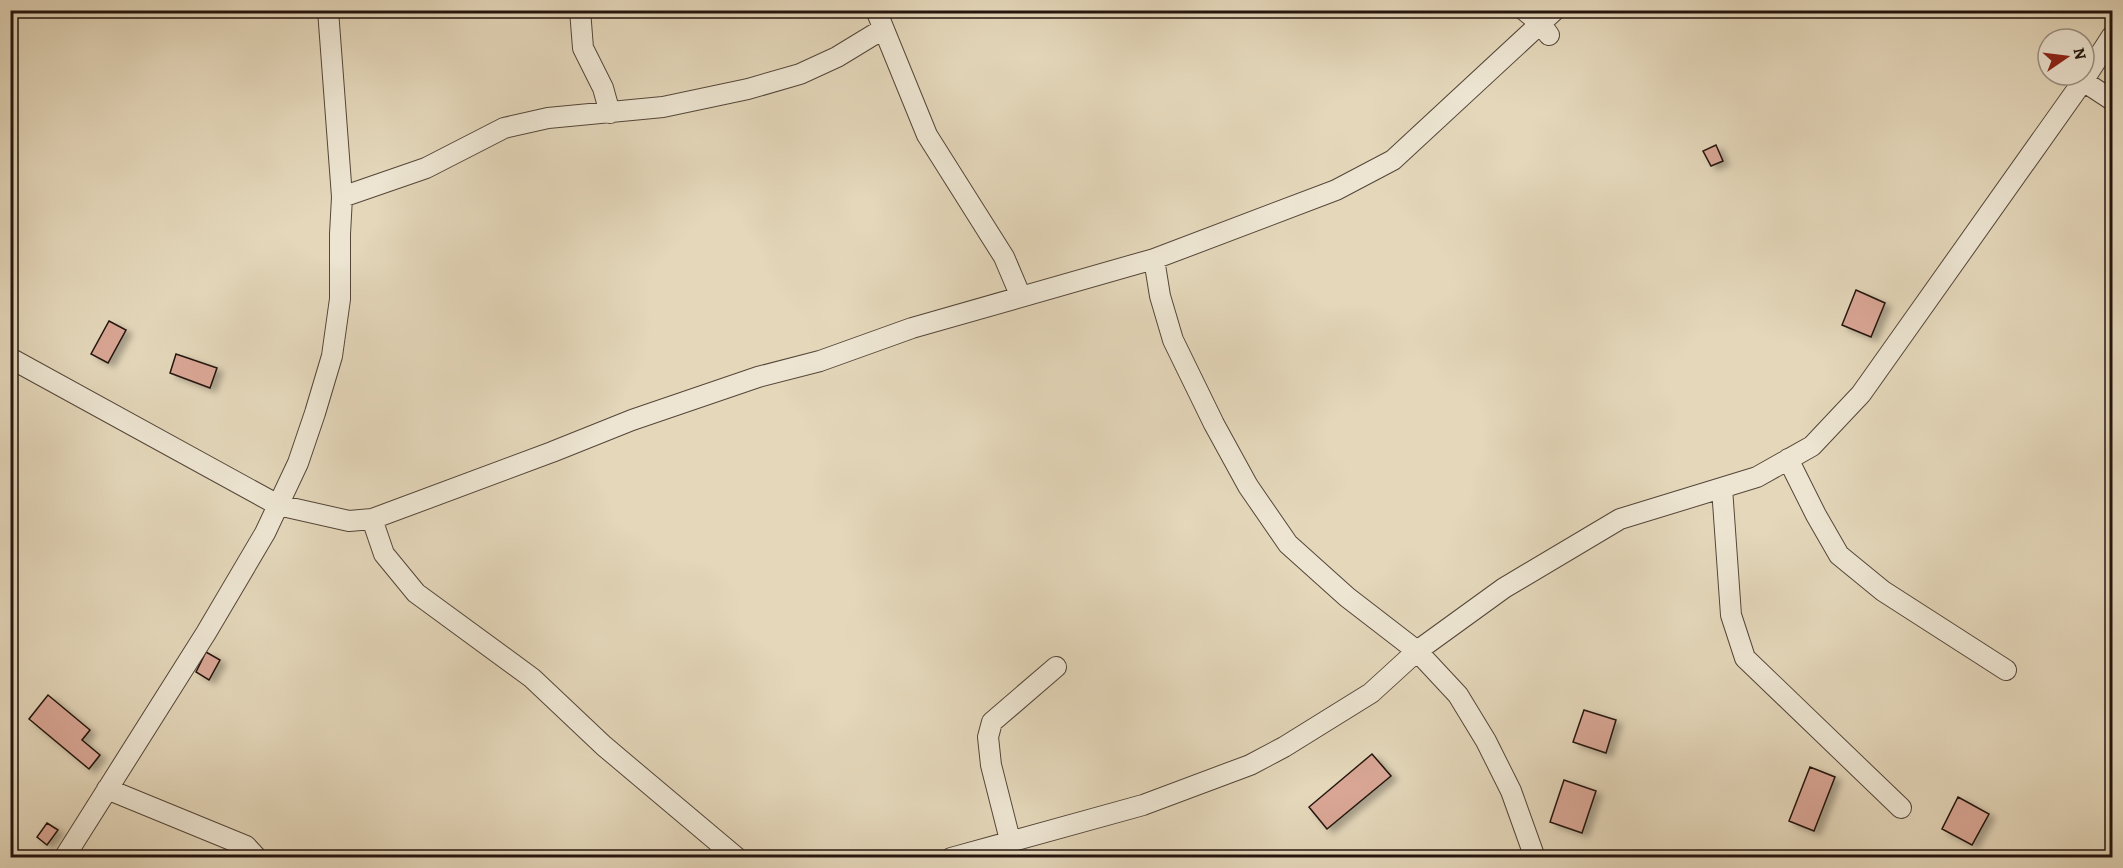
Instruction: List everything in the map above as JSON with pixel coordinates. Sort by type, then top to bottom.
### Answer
[{"type":"street","points":[[64,858],[206,633],[265,533],[298,463],[315,413],[332,356],[340,299],[339,234],[342,197],[328,10]]},
{"type":"street","points":[[580,10],[583,48],[603,88],[610,113]]},
{"type":"street","points":[[10,358],[278,505],[349,521],[372,519],[552,453],[653,412],[758,377],[820,361],[912,328],[1154,259],[1336,190],[1394,160],[1548,23],[1524,10]]},
{"type":"street","points":[[342,197],[426,168],[504,128],[548,118],[663,107],[748,89],[800,74],[837,57],[879,20],[927,135],[1004,256],[1021,297]]},
{"type":"street","points":[[2096,61],[2112,36]]},
{"type":"street","points":[[951,858],[1143,805],[1250,765],[1284,747],[1371,693],[1417,651],[1504,588],[1620,519],[1757,477],[1812,446],[1861,394],[2079,87]]},
{"type":"street","points":[[2092,87],[2112,100]]},
{"type":"street","points":[[1154,259],[1160,296],[1173,340],[1248,486],[1288,544],[1347,597],[1417,651],[1458,695],[1486,741],[1511,791],[1535,858]]},
{"type":"street","points":[[1788,459],[1815,516],[1839,555],[1883,591],[2006,670]]},
{"type":"street","points":[[1722,488],[1731,615],[1745,658],[1901,808]]},
{"type":"street","points":[[372,519],[384,554],[416,593],[531,678],[562,704],[604,746],[737,858]]},
{"type":"street","points":[[1010,840],[991,765],[988,737],[992,722],[1056,667]]},
{"type":"street","points":[[106,789],[246,846],[257,858]]},
{"type":"building","points":[[1716,145],[1723,161],[1711,166],[1703,151]]},
{"type":"building","points":[[1856,290],[1885,303],[1871,337],[1842,325]]},
{"type":"building","points":[[109,321],[126,330],[108,363],[91,354]]},
{"type":"building","points":[[176,354],[217,368],[210,388],[170,373]]},
{"type":"building","points":[[206,652],[220,660],[209,680],[196,672]]},
{"type":"building","points":[[48,695],[90,730],[82,740],[100,755],[89,769],[29,719]]},
{"type":"building","points":[[1584,710],[1616,720],[1606,753],[1573,742]]},
{"type":"building","points":[[1372,754],[1391,776],[1327,829],[1309,807]]},
{"type":"building","points":[[1810,767],[1835,777],[1814,831],[1789,821]]},
{"type":"building","points":[[1564,780],[1596,791],[1582,833],[1550,822]]},
{"type":"building","points":[[1958,797],[1989,814],[1972,845],[1942,829]]},
{"type":"building","points":[[47,823],[58,830],[47,845],[37,837]]}]
